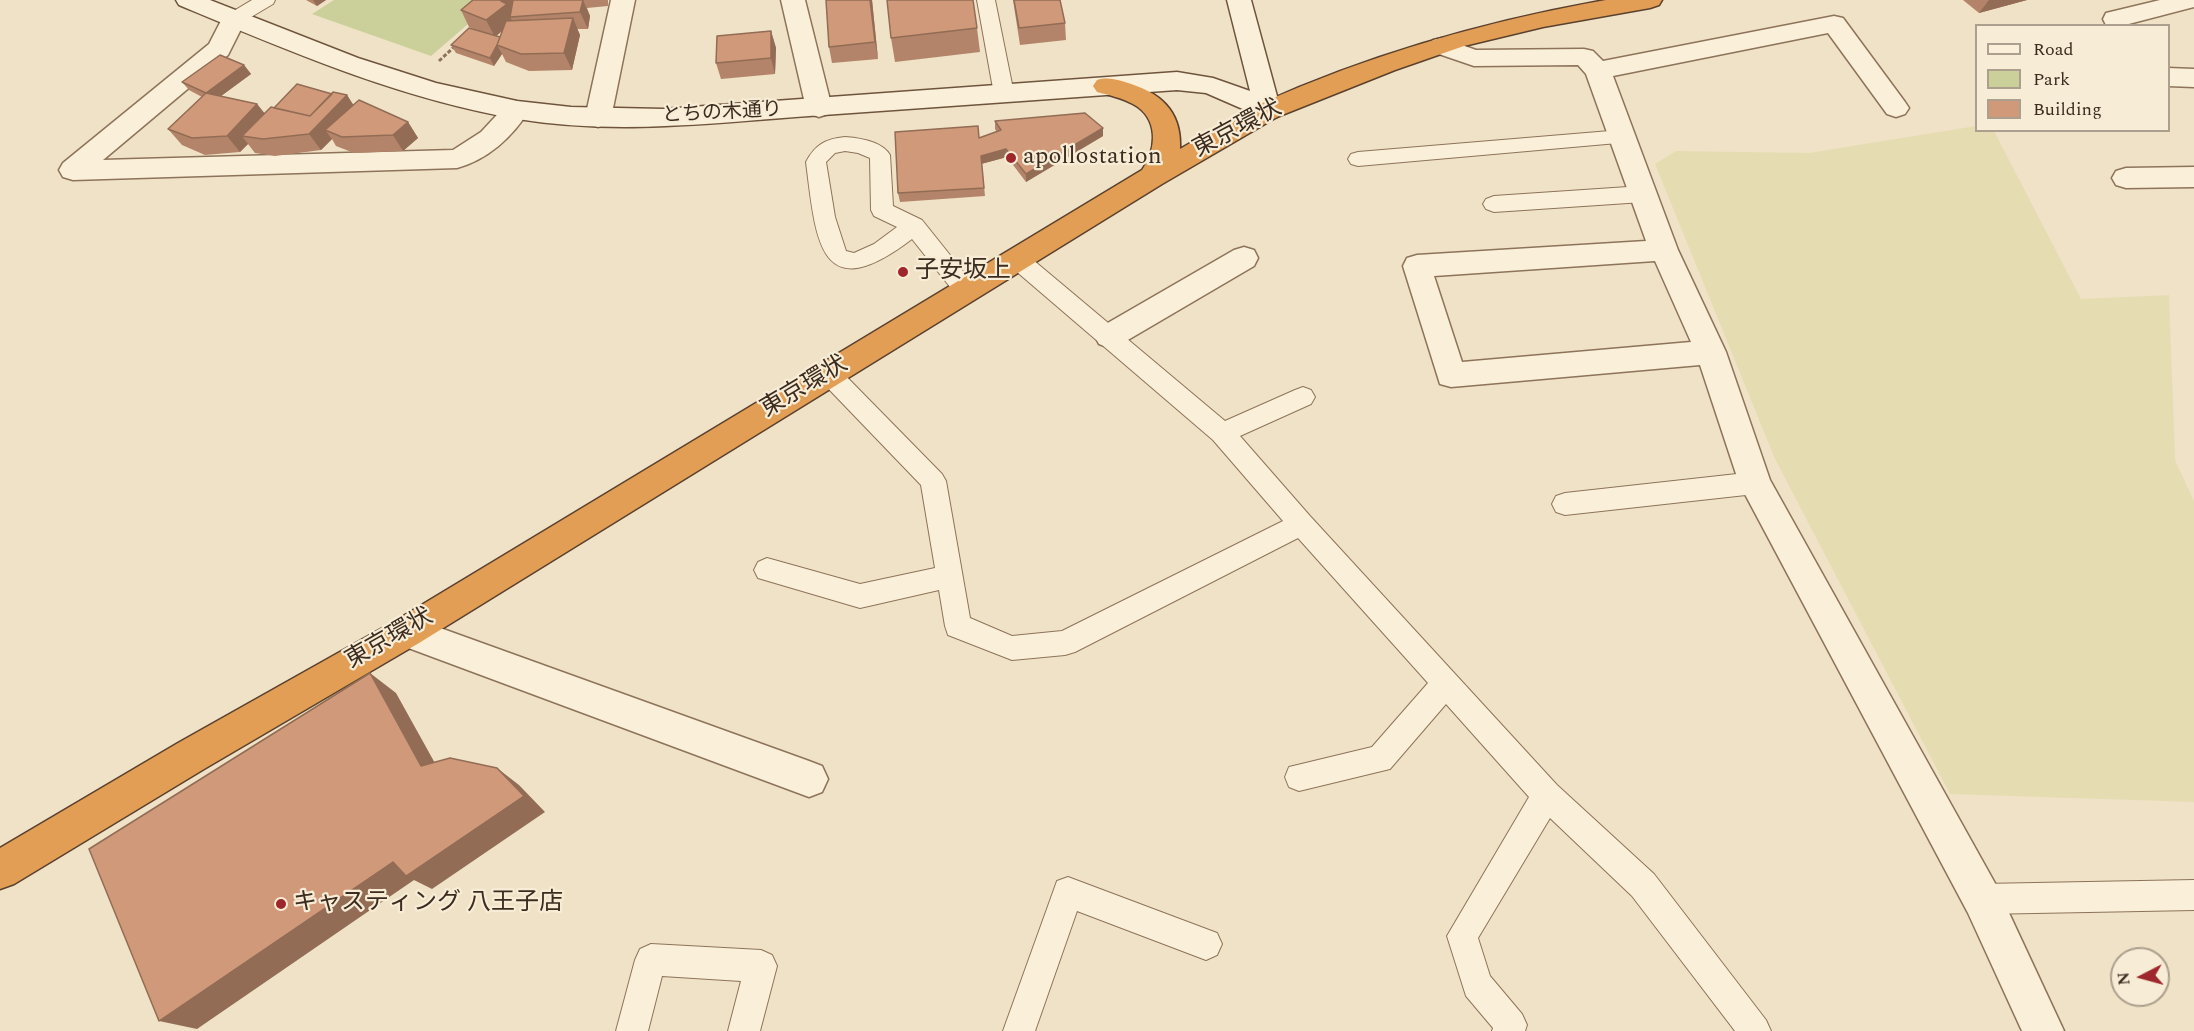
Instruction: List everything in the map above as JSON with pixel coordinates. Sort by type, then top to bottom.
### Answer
[{"type":"highway","name":"東京環状","points":[[0,870],[190,756],[406,632],[1152,177],[1268,111],[1386,64],[1442,46],[1543,19],[1650,0]]},
{"type":"highway","points":[[1106,86],[1129,92],[1150,102],[1161,114],[1166,135],[1165,156],[1152,177]]},
{"type":"street","name":"とちの木通り","points":[[188,0],[375,75],[516,110],[598,118],[663,118],[1198,81],[1236,94],[1268,111]]},
{"type":"street","points":[[598,118],[623,0]]},
{"type":"street","points":[[793,0],[819,108]]},
{"type":"street","points":[[1239,0],[1268,111]]},
{"type":"street","points":[[2115,18],[2191,0]]},
{"type":"street","points":[[234,19],[219,49],[73,170],[457,159],[477,151],[489,141],[516,110]]},
{"type":"street","points":[[1598,71],[1834,24],[1896,108]]},
{"type":"street","points":[[1442,46],[1474,58],[1584,57],[1598,71],[1664,250],[1711,352],[1755,483],[1982,899],[2043,1031]]},
{"type":"street","points":[[2170,77],[2194,78]]},
{"type":"street","points":[[2126,178],[2194,177]]},
{"type":"street","points":[[1664,250],[1417,266],[1451,375],[1711,352]]},
{"type":"street","points":[[1110,336],[1244,258]]},
{"type":"street","points":[[406,632],[809,778]]},
{"type":"lane","points":[[234,19],[266,0]]},
{"type":"lane","points":[[986,0],[1004,94]]},
{"type":"lane","points":[[1358,159],[1622,137]]},
{"type":"lane","points":[[914,226],[877,252],[861,259],[844,261],[836,256],[829,243],[819,183],[816,162],[819,153],[840,142],[872,150],[880,155],[882,210],[914,226],[966,291]]},
{"type":"lane","points":[[1494,204],[1643,194]]},
{"type":"lane","points":[[1018,260],[1222,433],[1301,524],[1547,795],[1643,885],[1755,1031]]},
{"type":"lane","points":[[828,374],[933,481],[958,626],[1012,648],[1065,643],[1301,524]]},
{"type":"lane","points":[[1222,433],[1303,397]]},
{"type":"lane","points":[[1565,504],[1755,483]]},
{"type":"lane","points":[[767,570],[860,596],[949,576]]},
{"type":"lane","points":[[1299,777],[1380,759],[1446,683]]},
{"type":"lane","points":[[1508,1031],[1511,1025],[1477,986],[1462,936],[1547,795]]},
{"type":"lane","points":[[1019,1031],[1068,892],[1206,944]]},
{"type":"lane","points":[[1982,899],[2194,895]]},
{"type":"lane","points":[[632,1031],[651,960],[761,966],[744,1031]]},
{"type":"path","points":[[436,63],[458,43]]},
{"type":"shaded area","points":[[1975,126],[1975,132],[1995,132],[2081,299],[2169,295],[2175,460],[2194,501],[2194,802],[1950,794],[1775,459],[1655,164],[1676,151],[1809,153]]},
{"type":"green space","points":[[334,0],[496,0],[431,56],[312,14]]},
{"type":"building","points":[[473,0],[502,0],[507,4],[486,20],[461,10]]},
{"type":"building","points":[[513,0],[583,0],[580,12],[510,17]]},
{"type":"building","points":[[826,0],[870,0],[875,42],[829,47]]},
{"type":"building","points":[[887,0],[973,0],[977,28],[891,38]]},
{"type":"building","points":[[1014,0],[1060,0],[1065,23],[1019,28]]},
{"type":"building","points":[[573,18],[564,53],[521,54],[497,45],[506,21]]},
{"type":"building","points":[[469,28],[500,37],[490,58],[451,45]]},
{"type":"building","points":[[771,31],[771,58],[716,63],[717,36]]},
{"type":"building","points":[[220,55],[244,65],[206,93],[182,82]]},
{"type":"building","points":[[297,84],[332,94],[310,116],[274,108]]},
{"type":"building","points":[[333,92],[347,95],[309,134],[263,139],[242,136],[271,107],[310,116]]},
{"type":"building","points":[[206,93],[257,104],[227,136],[192,138],[168,129]]},
{"type":"building","points":[[359,100],[408,122],[393,135],[342,137],[325,130]]},
{"type":"building","points":[[1085,113],[1103,128],[1026,174],[1006,149],[981,156],[984,188],[898,193],[895,132],[978,126],[979,138],[1001,130],[995,121]]},
{"type":"building","points":[[370,673],[421,766],[450,758],[497,768],[524,796],[406,876],[393,862],[159,1021],[89,849]]},
{"type":"place","name":"apollostation","points":[[1011,158]]},
{"type":"place","name":"子安坂上","points":[[903,272]]},
{"type":"place","name":"キャスティング 八王子店","points":[[281,904]]}]
